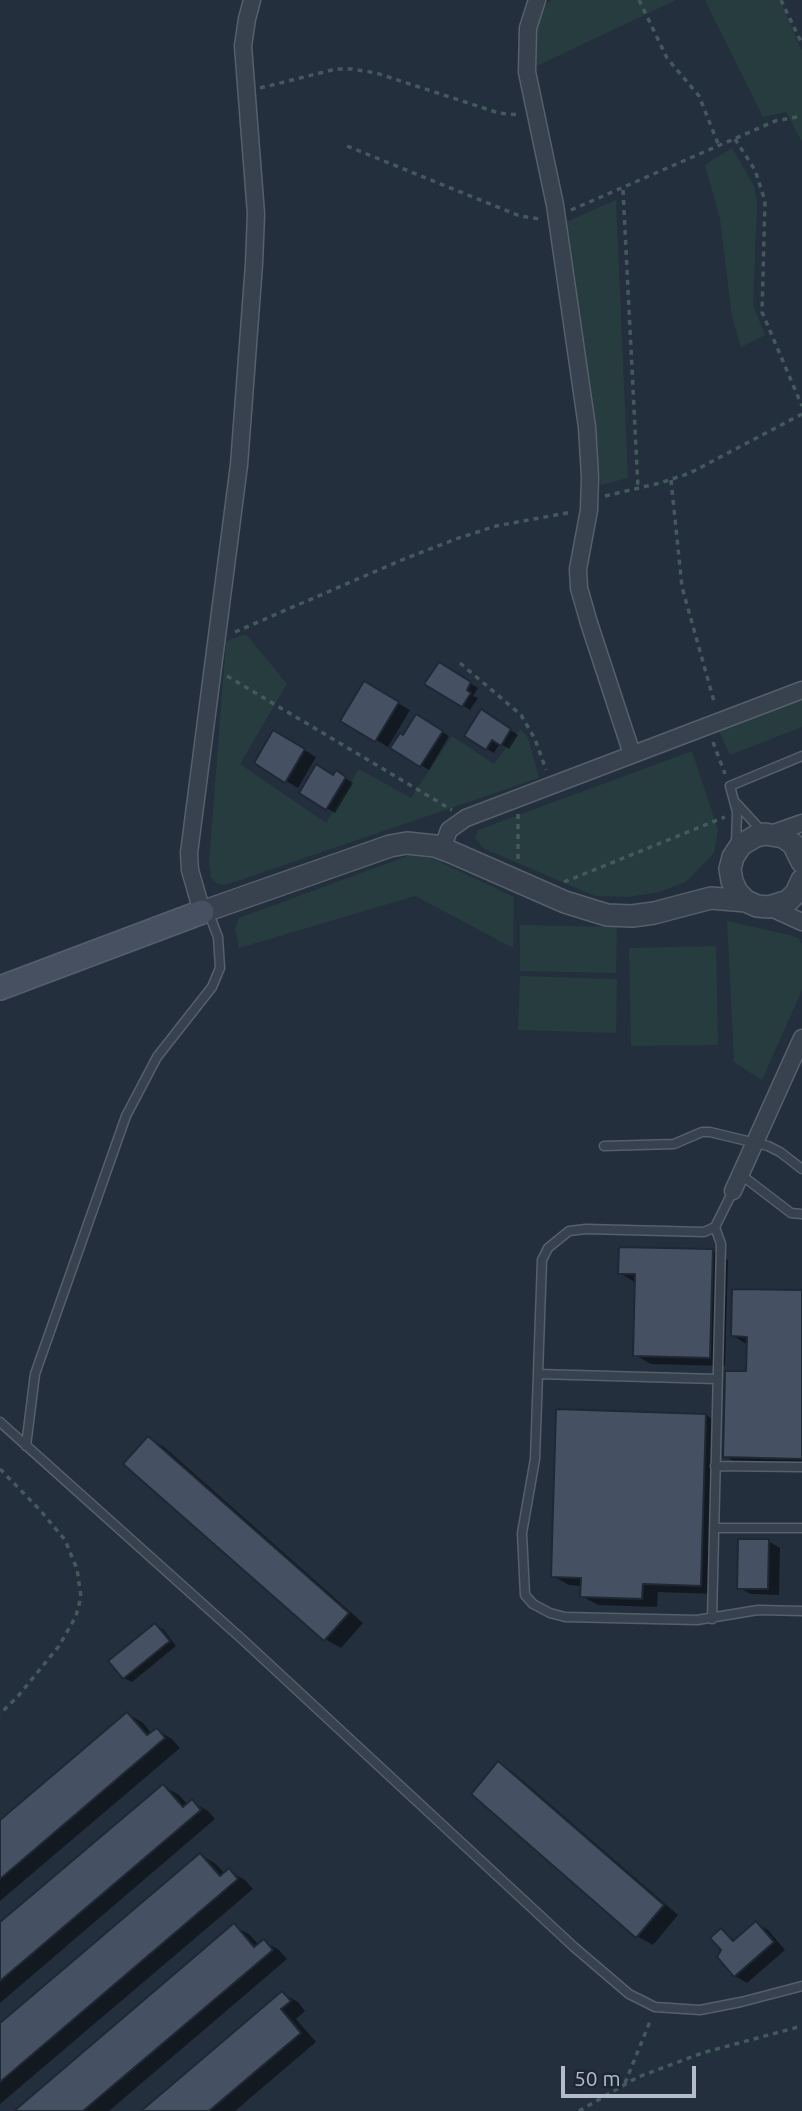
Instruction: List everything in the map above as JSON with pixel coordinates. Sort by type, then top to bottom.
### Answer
[{"type":"main road","points":[[0,988],[205,911]]},
{"type":"street","points":[[253,0],[243,46],[256,214],[239,466],[189,853],[190,870],[205,911],[390,846],[421,844],[442,849],[546,894],[607,915],[654,913],[711,898],[746,901],[769,907],[802,922]]},
{"type":"street","points":[[537,0],[528,28],[527,72],[556,216],[587,427],[589,504],[578,569],[579,588],[632,754]]},
{"type":"street","points":[[442,849],[449,830],[466,818],[802,690]]},
{"type":"street","points":[[696,900],[720,880],[734,855],[748,839],[802,823]]},
{"type":"street","points":[[768,834],[793,844],[802,862]]},
{"type":"street","points":[[734,855],[730,869],[732,881],[737,892],[746,901]]},
{"type":"street","points":[[769,907],[788,901],[802,886]]},
{"type":"street","points":[[733,1191],[802,1038]]},
{"type":"lane","points":[[734,855],[736,807],[730,786],[802,756]]},
{"type":"lane","points":[[736,807],[768,834]]},
{"type":"lane","points":[[26,1446],[35,1374],[127,1116],[157,1057],[212,987],[220,968],[218,937],[205,911]]},
{"type":"lane","points":[[604,1146],[674,1144],[702,1132],[755,1142],[780,1152],[802,1169]]},
{"type":"lane","points":[[740,1174],[791,1213],[802,1214]]},
{"type":"lane","points":[[733,1191],[715,1227],[704,1232],[586,1229],[569,1231],[548,1248],[542,1260],[535,1459],[522,1533],[525,1595],[541,1609],[565,1617],[712,1619],[758,1610],[802,1611]]},
{"type":"lane","points":[[712,1619],[721,1244],[715,1227]]},
{"type":"lane","points":[[538,1374],[718,1379]]},
{"type":"lane","points":[[0,1422],[243,1640],[574,1947],[629,1994],[655,2007],[700,2010],[802,1986]]},
{"type":"lane","points":[[715,1466],[802,1467]]},
{"type":"lane","points":[[714,1528],[802,1528]]},
{"type":"path","points":[[639,0],[667,58],[699,96],[719,146]]},
{"type":"path","points":[[781,0],[802,44]]},
{"type":"path","points":[[247,91],[336,69],[352,69],[499,113],[515,116],[536,113]]},
{"type":"path","points":[[346,146],[520,216],[538,219],[556,216],[623,189],[775,121],[802,116]]},
{"type":"path","points":[[736,139],[755,170],[765,201],[762,312],[802,406]]},
{"type":"path","points":[[623,189],[628,245],[638,488]]},
{"type":"path","points":[[217,639],[457,539],[496,526],[589,504],[671,480],[719,459],[802,415]]},
{"type":"path","points":[[671,480],[682,587],[730,786]]},
{"type":"path","points":[[460,663],[522,715],[536,739],[552,785]]},
{"type":"path","points":[[213,668],[466,818]]},
{"type":"path","points":[[517,798],[519,881]]},
{"type":"path","points":[[546,894],[568,879],[736,807]]},
{"type":"path","points":[[0,1469],[65,1540],[77,1569],[80,1597],[76,1616],[60,1646],[0,1714]]},
{"type":"path","points":[[624,2085],[655,2007]]},
{"type":"path","points":[[579,2111],[638,2077],[702,2053],[802,2026]]},
{"type":"green space","points":[[551,0],[676,0],[537,66],[532,30],[539,11]]},
{"type":"green space","points":[[705,0],[780,0],[802,51],[802,142],[786,112],[763,117]]},
{"type":"green space","points":[[732,148],[754,186],[757,205],[753,305],[765,335],[741,347],[732,317],[720,219],[705,165]]},
{"type":"green space","points":[[616,200],[628,478],[601,485],[566,222]]},
{"type":"green space","points":[[246,634],[287,684],[240,764],[326,823],[359,769],[411,798],[452,736],[494,764],[520,729],[528,738],[539,778],[237,881],[223,885],[216,883],[211,877],[209,863],[226,641]]},
{"type":"green space","points":[[802,698],[802,727],[730,755],[719,731]]},
{"type":"green space","points":[[692,751],[718,830],[714,853],[686,882],[659,892],[629,897],[595,896],[485,849],[475,838],[478,830]]},
{"type":"green space","points":[[410,855],[434,859],[514,897],[513,948],[415,896],[239,948],[235,929],[239,918]]},
{"type":"green space","points":[[727,921],[789,935],[798,938],[802,944],[802,990],[762,1080],[734,1062]]},
{"type":"green space","points":[[520,925],[617,927],[616,973],[520,971]]},
{"type":"green space","points":[[716,946],[718,1045],[631,1046],[629,948]]},
{"type":"green space","points":[[520,976],[617,979],[616,1033],[518,1030]]},
{"type":"building","points":[[439,662],[471,682],[467,690],[471,693],[462,707],[424,684]]},
{"type":"building","points":[[364,681],[399,702],[375,742],[340,721]]},
{"type":"building","points":[[481,709],[511,729],[501,746],[492,740],[486,750],[464,736]]},
{"type":"building","points":[[416,714],[443,731],[420,767],[390,748],[400,733],[403,735]]},
{"type":"building","points":[[273,730],[305,749],[285,783],[254,763]]},
{"type":"building","points":[[316,764],[333,775],[336,770],[346,777],[326,810],[299,793]]},
{"type":"building","points":[[619,1247],[713,1249],[710,1358],[633,1356],[635,1274],[618,1274]]},
{"type":"building","points":[[732,1289],[802,1290],[802,1459],[723,1457],[725,1371],[746,1371],[747,1337],[731,1336]]},
{"type":"building","points":[[556,1409],[706,1414],[701,1586],[643,1584],[642,1599],[580,1597],[581,1578],[551,1577]]},
{"type":"building","points":[[148,1436],[349,1613],[324,1641],[123,1464]]},
{"type":"building","points":[[738,1539],[769,1539],[768,1589],[737,1589]]},
{"type":"building","points":[[155,1623],[170,1641],[123,1679],[108,1661]]},
{"type":"building","points":[[127,1712],[147,1735],[157,1728],[165,1738],[0,1879],[0,1820]]},
{"type":"building","points":[[498,1761],[664,1905],[636,1938],[471,1794]]},
{"type":"building","points":[[163,1784],[183,1807],[192,1799],[201,1810],[0,1981],[0,1922]]},
{"type":"building","points":[[200,1853],[220,1876],[229,1868],[238,1879],[0,2082],[0,2023]]},
{"type":"building","points":[[756,1921],[774,1942],[734,1977],[717,1957],[721,1950],[710,1938],[721,1928],[733,1941]]},
{"type":"building","points":[[234,1923],[254,1947],[264,1939],[273,1950],[83,2111],[14,2111]]},
{"type":"building","points":[[282,1991],[291,2001],[281,2009],[301,2033],[209,2111],[141,2111]]}]
